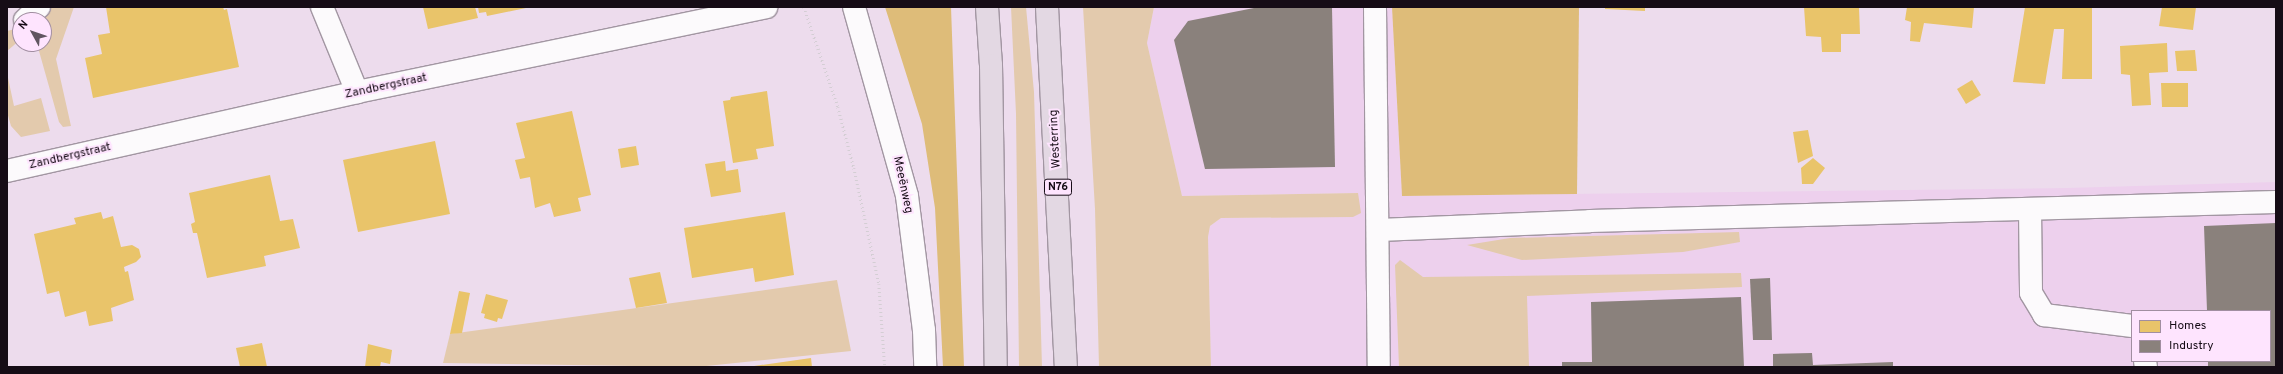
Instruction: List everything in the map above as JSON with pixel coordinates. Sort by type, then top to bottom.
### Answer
[{"type":"highway","points":[[987,7],[992,65],[996,367]]},
{"type":"highway","name":"Westerring","points":[[1047,7],[1066,367]]},
{"type":"street","points":[[322,7],[357,92]]},
{"type":"street","name":"Zandbergstraat","points":[[9,164],[766,7]]},
{"type":"street","name":"Meeënweg","points":[[854,7],[907,196],[924,330],[925,367]]},
{"type":"street","points":[[1375,7],[1379,230],[1379,367]]},
{"type":"street","points":[[1379,230],[1590,220],[2276,202]]},
{"type":"street","points":[[2030,209],[2031,293],[2044,315],[2131,326]]},
{"type":"path","points":[[804,7],[838,107],[854,168],[879,284],[885,367]]},
{"type":"shaded area","points":[[51,7],[74,7],[56,59],[71,126],[63,127],[59,122],[39,52],[52,52],[52,12],[47,12]]},
{"type":"shaded area","points":[[885,7],[951,7],[964,367],[943,367],[935,208],[922,124]]},
{"type":"shaded area","points":[[1011,7],[1026,7],[1034,92],[1042,367],[1019,367],[1016,114]]},
{"type":"shaded area","points":[[1083,7],[1154,7],[1147,43],[1182,196],[1358,193],[1361,213],[1353,217],[1221,218],[1210,226],[1208,237],[1211,367],[1099,367],[1095,209]]},
{"type":"shaded area","points":[[1154,7],[1392,7],[1402,196],[2067,188],[2276,182],[2276,367],[1211,367],[1208,237],[1210,226],[1221,218],[1347,217],[1358,193],[1182,196],[1147,43]]},
{"type":"shaded area","points":[[1392,7],[1579,7],[1577,194],[1402,196]]},
{"type":"shaded area","points":[[12,30],[12,47],[7,51],[7,31]]},
{"type":"shaded area","points":[[7,73],[14,106],[41,98],[50,131],[21,137],[11,126],[7,112]]},
{"type":"shaded area","points":[[1739,232],[1740,242],[1683,252],[1522,260],[1467,245],[1510,238]]},
{"type":"shaded area","points":[[1400,260],[1423,277],[1741,273],[1742,287],[1527,296],[1529,366],[1399,367],[1395,265]]},
{"type":"shaded area","points":[[837,280],[851,351],[697,367],[443,363],[450,334]]},
{"type":"building: Homes","points":[[106,7],[223,7],[224,10],[227,9],[239,67],[93,98],[85,58],[102,54],[98,35],[110,33]]},
{"type":"building: Homes","points":[[423,7],[475,7],[478,18],[428,29]]},
{"type":"building: Homes","points":[[478,7],[526,8],[487,16],[486,12],[479,13]]},
{"type":"building: Homes","points":[[1605,7],[1645,7],[1645,11],[1605,9]]},
{"type":"building: Homes","points":[[1804,7],[1859,7],[1860,34],[1841,34],[1841,52],[1822,52],[1821,37],[1806,36]]},
{"type":"building: Homes","points":[[1907,7],[1974,7],[1972,28],[1924,23],[1920,42],[1910,41],[1911,22],[1905,20]]},
{"type":"building: Homes","points":[[2025,7],[2092,7],[2092,79],[2062,79],[2064,29],[2054,29],[2045,84],[2013,82]]},
{"type":"building: Homes","points":[[2162,7],[2196,7],[2193,30],[2159,26]]},
{"type":"building: Homes","points":[[2167,43],[2168,72],[2149,73],[2151,105],[2132,106],[2130,75],[2121,74],[2120,46]]},
{"type":"building: Homes","points":[[2195,50],[2197,71],[2177,71],[2175,51]]},
{"type":"building: Homes","points":[[1972,80],[1981,95],[1966,104],[1957,89]]},
{"type":"building: Homes","points":[[2161,83],[2188,83],[2188,107],[2162,107]]},
{"type":"building: Homes","points":[[767,91],[774,146],[756,149],[758,159],[733,163],[723,101],[730,100],[731,97]]},
{"type":"building: Homes","points":[[572,111],[591,195],[578,198],[581,211],[554,217],[550,203],[535,208],[530,177],[520,179],[515,160],[525,158],[516,123]]},
{"type":"building: Homes","points":[[1808,130],[1813,156],[1798,163],[1793,132]]},
{"type":"building: Homes","points":[[435,141],[450,214],[358,232],[343,160]]},
{"type":"building: Homes","points":[[636,146],[639,165],[621,168],[618,149]]},
{"type":"building: Homes","points":[[1813,158],[1825,168],[1813,184],[1802,184],[1801,168]]},
{"type":"building: Homes","points":[[725,161],[726,171],[738,169],[741,192],[711,197],[705,164]]},
{"type":"building: Homes","points":[[270,175],[280,221],[293,219],[300,248],[264,256],[266,266],[207,278],[197,233],[193,233],[191,224],[195,222],[189,193]]},
{"type":"building: Homes","points":[[101,212],[103,219],[113,216],[121,247],[132,245],[139,249],[141,257],[136,262],[124,267],[125,272],[128,271],[134,300],[111,308],[113,321],[89,326],[86,311],[65,317],[59,291],[47,294],[34,234],[76,224],[74,218]]},
{"type":"building: Homes","points":[[785,212],[794,275],[755,282],[753,268],[692,278],[684,228]]},
{"type":"building: Homes","points":[[660,272],[667,303],[636,308],[629,278]]},
{"type":"building: Homes","points":[[459,291],[470,293],[462,333],[450,334]]},
{"type":"building: Homes","points":[[486,294],[508,300],[502,319],[498,318],[497,322],[484,318],[485,314],[481,313]]},
{"type":"building: Homes","points":[[262,343],[267,367],[240,367],[236,348]]},
{"type":"building: Homes","points":[[368,344],[392,350],[390,364],[381,362],[380,367],[365,367]]},
{"type":"building: Homes","points":[[811,358],[812,367],[754,367],[754,366]]},
{"type":"building: Industry","points":[[1259,7],[1332,7],[1335,167],[1205,169],[1174,40],[1188,21]]},
{"type":"building: Industry","points":[[2276,223],[2276,367],[2208,367],[2208,362],[2271,362],[2271,310],[2207,310],[2204,226]]},
{"type":"building: Industry","points":[[1770,278],[1772,340],[1753,340],[1750,279]]},
{"type":"building: Industry","points":[[1741,297],[1744,367],[1562,367],[1562,362],[1592,362],[1591,302]]},
{"type":"building: Industry","points":[[1812,353],[1813,365],[1893,362],[1893,367],[1773,367],[1773,354]]}]
